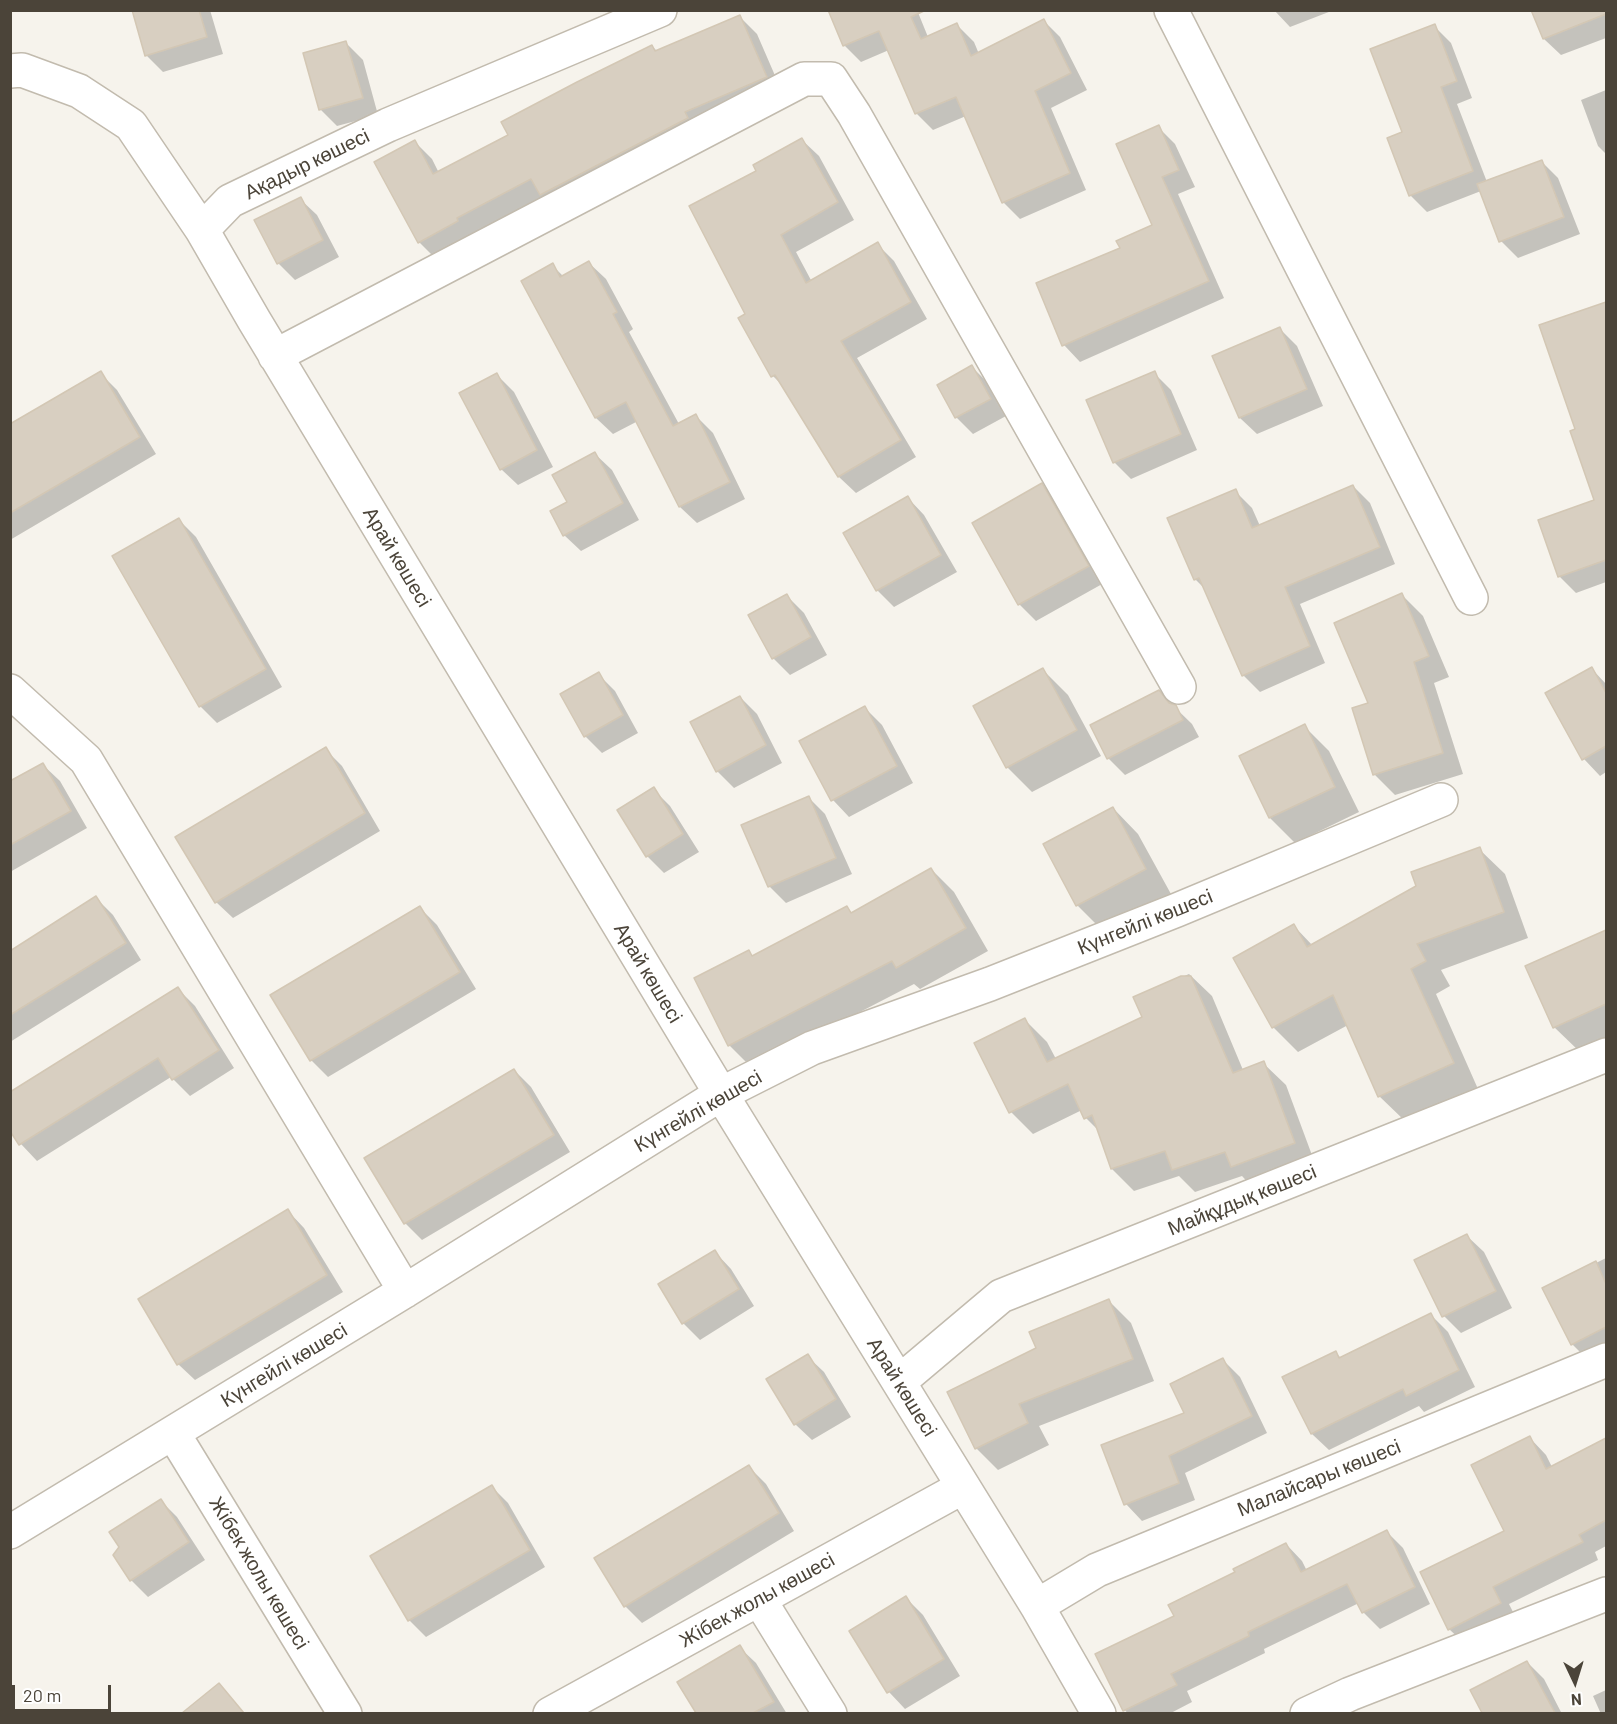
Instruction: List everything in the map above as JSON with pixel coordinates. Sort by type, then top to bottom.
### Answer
[{"type":"street","name":"Ақадыр көшесі","points":[[202,230],[230,201],[388,125],[660,10]]},
{"type":"street","points":[[1171,10],[1471,598]]},
{"type":"street","points":[[10,71],[22,70],[79,91],[130,125],[202,230]]},
{"type":"street","points":[[275,356],[804,79],[831,79],[854,114],[1179,687]]},
{"type":"street","name":"Арай көшесі","points":[[202,230],[275,356],[720,1094],[899,1382],[1099,1713]]},
{"type":"street","points":[[10,691],[86,760],[405,1291]]},
{"type":"street","name":"Күнгейлі көшесі","points":[[10,1532],[405,1291],[720,1094],[812,1048],[990,984],[1155,919],[1441,800]]},
{"type":"street","name":"Майқұдық көшесі","points":[[899,1382],[1001,1296],[1606,1055]]},
{"type":"street","name":"Малайсары көшесі","points":[[1036,1606],[1097,1570],[1606,1360]]},
{"type":"street","name":"Жібек жолы көшесі","points":[[173,1433],[345,1713]]},
{"type":"street","name":"Жібек жолы көшесі","points":[[550,1713],[963,1487]]},
{"type":"street","points":[[1307,1713],[1606,1594]]},
{"type":"street","points":[[759,1599],[830,1713]]},
{"type":"building","points":[[132,10],[199,10],[207,37],[145,56]]},
{"type":"building","points":[[828,10],[926,10],[911,17],[921,39],[957,23],[971,56],[1044,19],[1071,73],[1035,91],[1070,173],[1002,203],[956,97],[915,114],[879,31],[843,46]]},
{"type":"building","points":[[1531,10],[1606,10],[1606,14],[1543,39]]},
{"type":"building","points":[[740,15],[767,77],[685,112],[688,118],[540,195],[531,179],[457,218],[458,221],[418,243],[374,162],[415,140],[433,174],[508,135],[501,122],[577,82],[652,45],[655,51]]},
{"type":"building","points":[[1435,24],[1457,81],[1441,87],[1473,171],[1409,196],[1387,138],[1402,132],[1370,49]]},
{"type":"building","points":[[346,41],[363,98],[319,110],[303,53]]},
{"type":"building","points":[[1159,125],[1179,170],[1162,177],[1209,281],[1062,346],[1036,283],[1120,248],[1116,241],[1152,225],[1116,144]]},
{"type":"building","points":[[802,138],[838,202],[781,235],[806,283],[878,242],[911,302],[841,341],[901,440],[838,477],[775,375],[771,377],[738,318],[745,314],[689,206],[756,171],[753,165]]},
{"type":"building","points":[[1542,160],[1564,217],[1499,242],[1477,184]]},
{"type":"building","points":[[301,197],[323,240],[277,264],[254,220]]},
{"type":"building","points":[[589,261],[617,312],[613,314],[673,426],[696,414],[730,482],[679,507],[626,402],[595,418],[521,281],[553,263],[560,277]]},
{"type":"building","points":[[1606,302],[1606,560],[1558,577],[1538,520],[1594,500],[1570,431],[1575,429],[1539,325]]},
{"type":"building","points":[[1280,327],[1307,389],[1239,418],[1212,356]]},
{"type":"building","points":[[972,365],[991,399],[955,418],[937,385]]},
{"type":"building","points":[[101,371],[140,437],[10,513],[10,424]]},
{"type":"building","points":[[1155,371],[1181,434],[1113,463],[1086,400]]},
{"type":"building","points":[[497,373],[537,450],[500,470],[459,393]]},
{"type":"building","points":[[595,452],[623,503],[563,536],[550,511],[567,502],[552,475]]},
{"type":"building","points":[[1042,483],[1089,566],[1018,605],[972,523]]},
{"type":"building","points":[[1353,485],[1380,547],[1285,587],[1310,646],[1242,676],[1199,578],[1194,580],[1167,518],[1236,489],[1252,528]]},
{"type":"building","points":[[908,496],[941,555],[876,591],[843,533]]},
{"type":"building","points":[[179,518],[266,669],[199,707],[112,556]]},
{"type":"building","points":[[1402,593],[1429,656],[1414,662],[1443,753],[1373,775],[1352,708],[1368,703],[1334,623]]},
{"type":"building","points":[[787,594],[811,637],[772,659],[748,615]]},
{"type":"building","points":[[1592,667],[1606,693],[1606,746],[1582,760],[1545,693]]},
{"type":"building","points":[[1043,668],[1077,730],[1006,768],[973,706]]},
{"type":"building","points":[[599,672],[623,715],[584,737],[560,694]]},
{"type":"building","points":[[1159,690],[1169,703],[1176,705],[1183,720],[1107,759],[1090,725]]},
{"type":"building","points":[[740,696],[766,745],[716,772],[690,722]]},
{"type":"building","points":[[865,706],[897,766],[831,801],[799,741]]},
{"type":"building","points":[[1305,724],[1335,787],[1269,818],[1239,756]]},
{"type":"building","points":[[326,747],[365,813],[215,903],[175,837]]},
{"type":"building","points":[[43,763],[71,811],[10,845],[10,781]]},
{"type":"building","points":[[654,787],[683,834],[646,857],[617,810]]},
{"type":"building","points":[[809,796],[836,858],[768,887],[741,825]]},
{"type":"building","points":[[1113,807],[1146,869],[1076,906],[1043,844]]},
{"type":"building","points":[[1480,847],[1504,912],[1417,944],[1426,961],[1411,969],[1454,1063],[1378,1097],[1333,995],[1272,1028],[1233,958],[1294,924],[1307,947],[1416,886],[1411,872]]},
{"type":"building","points":[[931,868],[966,928],[896,968],[892,961],[728,1046],[694,978],[749,950],[752,956],[847,906],[851,913]]},
{"type":"building","points":[[96,896],[126,943],[10,1015],[10,951]]},
{"type":"building","points":[[420,906],[460,972],[310,1061],[270,995]]},
{"type":"building","points":[[1606,930],[1606,1004],[1553,1028],[1525,966]]},
{"type":"building","points":[[1181,976],[1191,976],[1233,1073],[1264,1061],[1295,1143],[1231,1167],[1225,1152],[1172,1170],[1165,1151],[1111,1169],[1092,1115],[1084,1119],[1068,1084],[1009,1113],[974,1043],[1025,1018],[1047,1062],[1142,1017],[1133,997]]},
{"type":"building","points":[[178,987],[219,1050],[172,1080],[158,1058],[19,1145],[10,1131],[10,1092]]},
{"type":"building","points":[[514,1069],[554,1135],[404,1224],[364,1158]]},
{"type":"building","points":[[288,1209],[327,1275],[177,1365],[138,1299]]},
{"type":"building","points":[[1467,1234],[1496,1291],[1442,1317],[1414,1260]]},
{"type":"building","points":[[715,1250],[739,1289],[682,1324],[658,1284]]},
{"type":"building","points":[[1596,1261],[1606,1284],[1606,1327],[1571,1345],[1542,1288]]},
{"type":"building","points":[[1109,1299],[1133,1359],[1019,1404],[1028,1423],[975,1449],[947,1392],[1036,1348],[1029,1332]]},
{"type":"building","points":[[1431,1313],[1459,1370],[1406,1396],[1403,1389],[1311,1434],[1282,1377],[1336,1351],[1339,1358]]},
{"type":"building","points":[[808,1354],[836,1399],[794,1425],[766,1379]]},
{"type":"building","points":[[1223,1358],[1252,1416],[1169,1456],[1179,1483],[1124,1505],[1101,1445],[1184,1413],[1170,1384]]},
{"type":"building","points":[[1530,1436],[1546,1469],[1606,1438],[1606,1520],[1579,1535],[1583,1542],[1493,1587],[1501,1603],[1448,1630],[1420,1572],[1504,1531],[1471,1465]]},
{"type":"building","points":[[749,1465],[779,1513],[624,1607],[594,1558]]},
{"type":"building","points":[[492,1485],[530,1550],[408,1621],[370,1556]]},
{"type":"building","points":[[161,1499],[189,1542],[130,1581],[113,1555],[119,1547],[109,1532]]},
{"type":"building","points":[[1387,1530],[1415,1587],[1362,1613],[1347,1584],[1248,1632],[1249,1636],[1171,1674],[1177,1685],[1123,1711],[1095,1654],[1174,1616],[1168,1605],[1235,1572],[1233,1569],[1286,1543],[1301,1572]]},
{"type":"building","points":[[906,1596],[944,1659],[887,1693],[849,1631]]},
{"type":"building","points":[[740,1645],[774,1702],[753,1713],[696,1713],[677,1682]]},
{"type":"building","points":[[1527,1661],[1555,1713],[1482,1713],[1470,1690]]},
{"type":"building","points":[[219,1683],[244,1713],[182,1713]]}]
